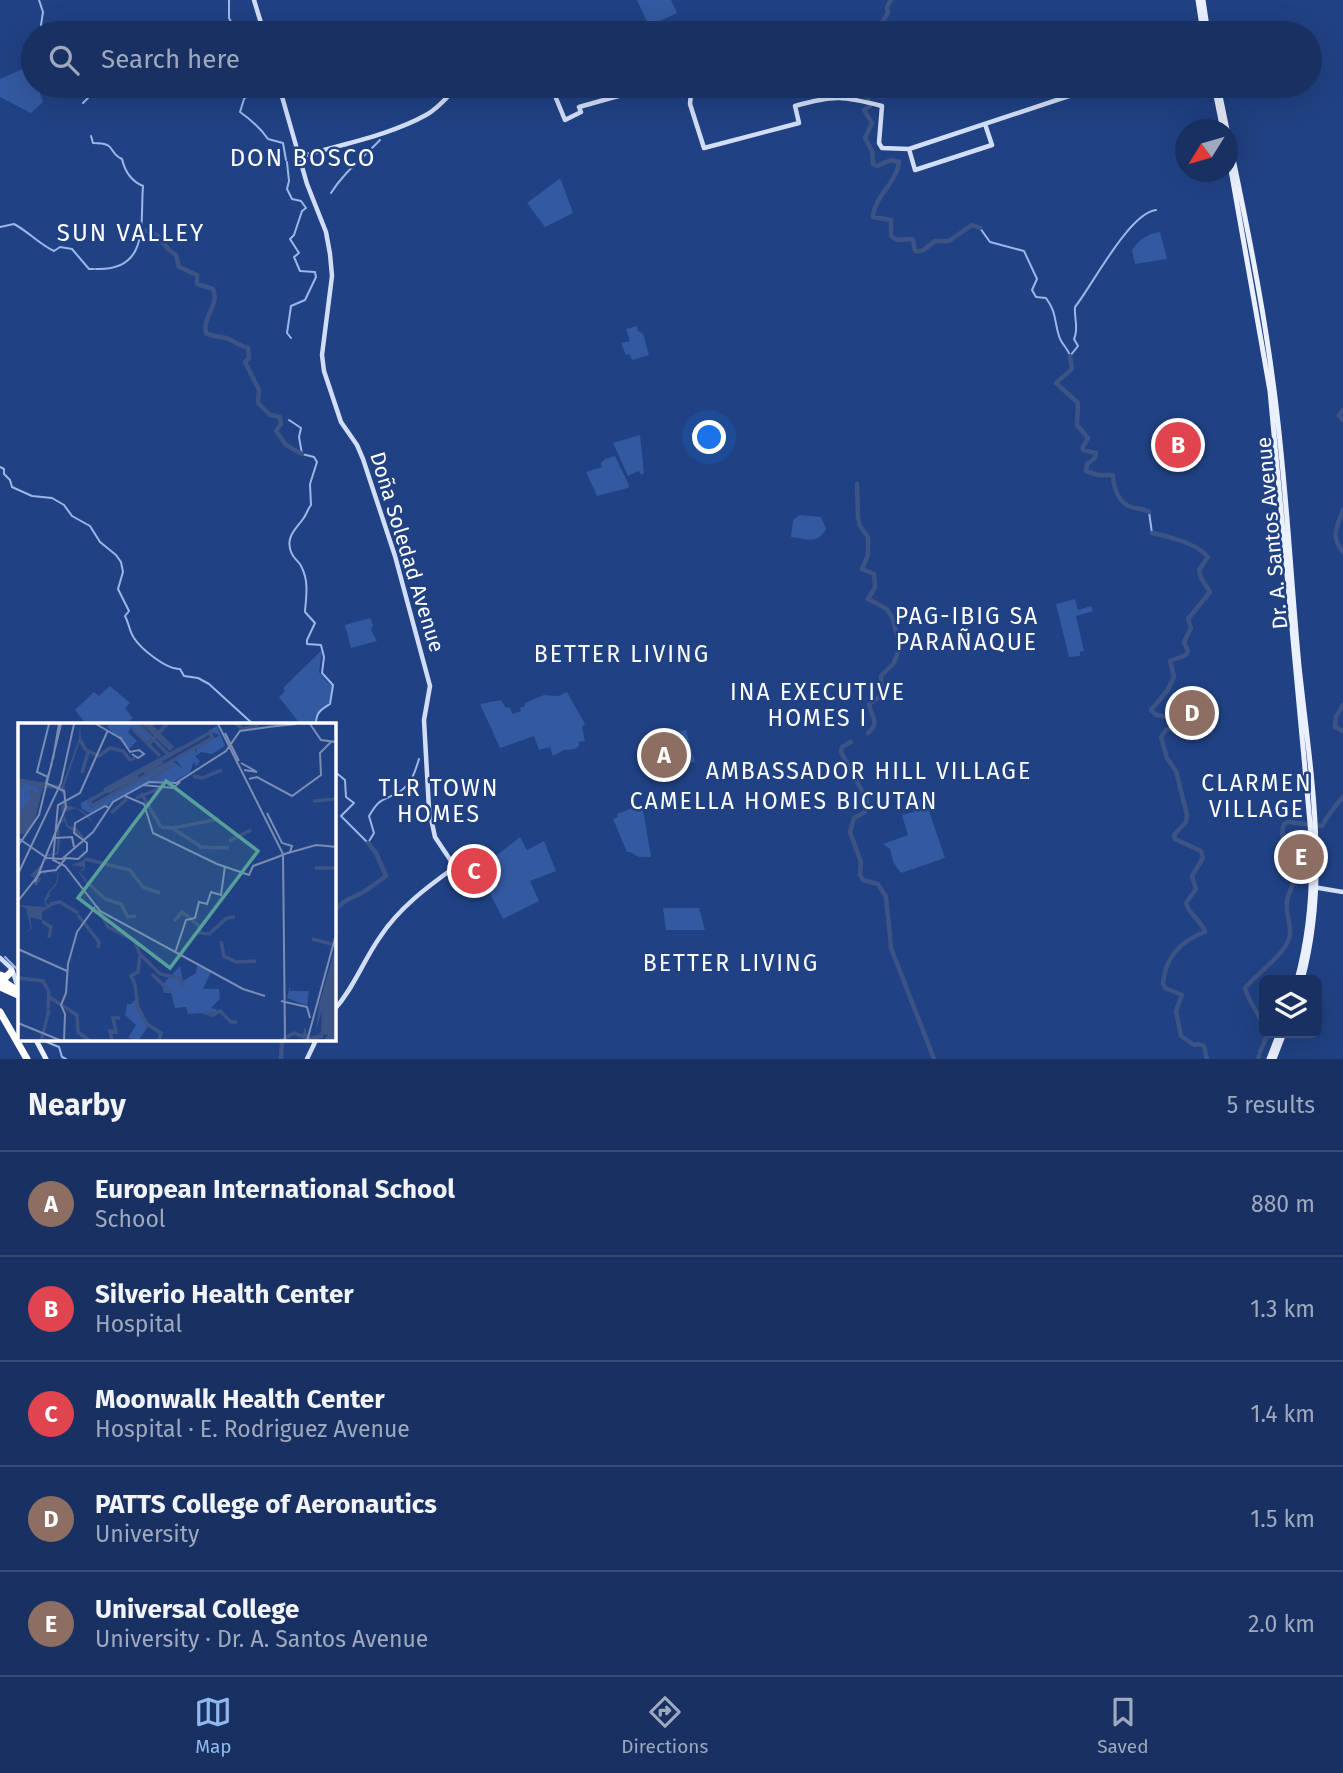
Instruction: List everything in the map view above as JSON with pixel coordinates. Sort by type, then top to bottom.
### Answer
[{"type":"highway","points":[[0,977],[11,972]]},
{"type":"highway","points":[[0,977],[18,992]]},
{"type":"highway","points":[[0,987],[18,992]]},
{"type":"highway","points":[[0,1012],[24,1059]]},
{"type":"highway","points":[[0,1019],[24,1059]]},
{"type":"main road","points":[[254,0],[260,21]]},
{"type":"main road","points":[[1198,0],[1203,21]]},
{"type":"main road","points":[[1203,0],[1205,21]]},
{"type":"main road","name":"Doña Soledad Avenue","points":[[283,98],[307,184],[326,232],[330,254],[332,276],[323,364],[341,422],[363,459],[397,563],[430,685],[424,720],[430,812],[435,837],[455,867],[420,894],[384,930],[349,993],[336,1008]]},
{"type":"main road","points":[[300,157],[419,118],[435,109],[446,98]]},
{"type":"main road","points":[[556,98],[565,120],[580,109],[615,98]]},
{"type":"main road","points":[[691,98],[703,148],[799,123],[795,106],[828,98]]},
{"type":"main road","points":[[852,98],[882,106],[880,146],[884,150],[909,149],[1063,98]]},
{"type":"main road","name":"Dr. A. Santos Avenue","points":[[1218,98],[1221,119]]},
{"type":"main road","name":"Dr. A. Santos Avenue","points":[[1218,98],[1263,316],[1274,389],[1313,826],[1312,930],[1300,975]]},
{"type":"main road","points":[[909,149],[915,170],[992,145],[985,124]]},
{"type":"main road","name":"Dr. A. Santos Avenue","points":[[1232,182],[1263,344],[1279,461]]},
{"type":"main road","points":[[1314,888],[1343,892]]},
{"type":"main road","points":[[0,960],[11,972],[18,992]]},
{"type":"main road","points":[[0,960],[12,969],[18,992]]},
{"type":"main road","points":[[1271,1059],[1279,1038]]},
{"type":"main road","points":[[35,1042],[44,1059]]},
{"type":"main road","points":[[307,1059],[315,1042]]},
{"type":"shaded area","points":[[637,0],[671,0],[677,13],[660,21],[647,21]]},
{"type":"shaded area","points":[[21,70],[21,98],[42,98],[43,102],[31,113],[0,97],[0,79]]},
{"type":"shaded area","points":[[559,179],[573,213],[545,227],[527,203]]},
{"type":"shaded area","points":[[1160,232],[1167,259],[1135,264],[1132,250],[1135,246],[1148,236]]},
{"type":"shaded area","points":[[637,326],[638,331],[643,334],[649,355],[632,360],[630,354],[626,355],[621,343],[630,341],[626,329]]},
{"type":"shaded area","points":[[640,435],[644,473],[641,475],[639,471],[628,476],[613,443]]},
{"type":"shaded area","points":[[615,456],[628,488],[597,496],[586,472],[602,467],[601,463],[605,459]]},
{"type":"shaded area","points":[[800,515],[821,517],[826,529],[823,534],[807,540],[791,537],[793,520]]},
{"type":"shaded area","points":[[1075,599],[1078,610],[1091,606],[1093,611],[1076,616],[1084,651],[1080,652],[1080,656],[1069,657],[1056,604]]},
{"type":"shaded area","points":[[370,618],[373,625],[371,630],[377,641],[351,648],[345,625]]},
{"type":"shaded area","points":[[322,650],[319,672],[332,685],[331,701],[315,716],[316,723],[299,723],[279,697],[285,691],[283,688]]},
{"type":"shaded area","points":[[110,686],[130,703],[125,708],[133,718],[127,723],[85,723],[75,710],[94,692],[99,696]]},
{"type":"shaded area","points":[[567,692],[585,724],[582,727],[585,741],[579,742],[575,749],[564,750],[553,756],[550,747],[539,750],[534,736],[500,748],[480,704],[501,700],[513,714],[521,711],[520,708],[525,706],[525,703],[544,695],[559,696]]},
{"type":"shaded area","points":[[686,730],[695,762],[683,765],[681,759],[673,761],[667,734]]},
{"type":"shaded area","points":[[925,799],[945,858],[901,873],[893,862],[890,849],[883,844],[908,835],[902,815],[914,812],[912,802]]},
{"type":"shaded area","points":[[642,804],[651,857],[639,857],[627,852],[613,819],[618,817],[617,814]]},
{"type":"shaded area","points":[[520,837],[527,850],[544,841],[556,871],[530,881],[539,901],[503,919],[478,870]]},
{"type":"shaded area","points":[[663,908],[699,908],[705,930],[666,930]]},
{"type":"waterway","points":[[39,0],[43,12],[42,21]]},
{"type":"waterway","points":[[229,0],[231,21]]},
{"type":"waterway","points":[[883,21],[891,0]]},
{"type":"waterway","points":[[83,103],[88,98]]},
{"type":"waterway","points":[[245,98],[240,112],[268,139],[283,143],[286,160]]},
{"type":"waterway","points":[[868,98],[870,106],[864,110],[872,123],[865,138],[872,151],[873,164],[877,166],[891,160],[899,162],[894,176],[877,203],[873,217],[891,220],[891,236],[897,240],[913,239],[915,251],[924,250],[935,241],[949,241],[972,225],[980,228]]},
{"type":"waterway","points":[[91,136],[93,143],[109,146],[122,159],[129,176],[143,186],[141,229],[134,253],[126,262],[113,268],[96,269]]},
{"type":"waterway","points":[[331,193],[380,140]]},
{"type":"waterway","points":[[287,162],[287,189],[292,199],[301,201],[306,208],[302,211],[294,235],[290,239],[299,253],[294,257],[300,271],[315,272],[316,277],[305,300],[291,306],[287,333],[291,338]]},
{"type":"waterway","points":[[980,228],[990,242],[1024,251],[1037,279],[1032,290],[1036,297],[1046,298],[1050,303],[1060,339],[1070,356],[1078,346],[1074,339],[1075,307],[1123,236],[1145,214],[1156,210]]},
{"type":"waterway","points":[[0,227],[14,224],[54,251],[60,247],[72,249],[89,269],[94,269]]},
{"type":"waterway","points":[[143,230],[157,235],[176,255],[179,267],[197,275],[197,284],[213,289],[215,295],[206,322],[206,333],[228,338],[248,348],[249,358],[245,362],[259,390],[258,403],[270,415],[280,417],[281,424],[276,431],[286,445],[302,454]]},
{"type":"waterway","points":[[1070,356],[1072,369],[1056,383],[1078,403],[1077,425],[1088,438],[1083,450],[1096,453],[1095,458],[1087,464],[1086,471],[1098,475],[1113,475],[1116,492],[1121,499],[1129,506],[1149,512]]},
{"type":"waterway","points":[[1343,410],[1339,415],[1343,420]]},
{"type":"waterway","points":[[289,420],[301,428],[299,437],[302,454],[314,457],[317,462],[310,484],[311,505],[289,543],[306,579],[305,612],[315,623],[307,644],[321,645],[324,657],[322,673],[333,685],[330,704],[318,713],[316,723]]},
{"type":"waterway","points":[[0,467],[4,469],[12,487],[32,496],[52,498],[64,505],[72,516],[90,526],[100,542],[116,555],[123,572],[118,589],[129,611],[125,616],[137,643],[162,663],[180,669],[184,676],[198,678],[209,684],[252,723]]},
{"type":"waterway","points":[[857,484],[858,518],[868,537],[868,555],[862,569],[874,574],[875,587],[868,599],[887,609],[900,646],[894,663],[881,676],[882,695],[869,704],[875,722],[868,733]]},
{"type":"waterway","points":[[1343,510],[1336,536],[1343,552]]},
{"type":"waterway","points":[[1149,512],[1152,533]]},
{"type":"waterway","points":[[1152,533],[1190,544],[1208,557],[1199,570],[1210,592],[1188,619],[1191,628],[1184,642],[1188,651],[1186,655],[1170,661],[1174,677],[1167,691],[1151,710],[1156,715],[1174,718],[1179,725],[1166,730],[1161,737],[1167,758],[1176,771],[1187,815],[1186,822],[1174,835],[1175,839],[1201,851],[1203,858],[1192,876],[1196,889],[1186,903],[1205,932],[1188,940],[1175,951],[1164,974],[1163,984],[1165,988],[1182,995],[1176,1011],[1181,1036],[1194,1045],[1204,1046],[1207,1059]]},
{"type":"waterway","points":[[1343,705],[1336,717],[1335,727],[1343,731]]},
{"type":"waterway","points":[[851,742],[842,747],[841,752],[867,800],[865,812],[854,818],[850,832],[861,862],[860,875],[863,880],[878,884],[886,897],[891,948],[934,1059]]},
{"type":"waterway","points":[[336,773],[345,780],[346,797],[354,803],[341,816],[368,843],[374,833],[369,816],[379,802],[407,786],[419,759]]},
{"type":"waterway","points":[[1259,1016],[1245,988],[1284,948],[1290,934],[1287,905],[1296,870],[1282,835],[1284,824],[1288,822],[1322,826],[1343,797]]},
{"type":"waterway","points":[[336,908],[386,876],[376,853],[368,843]]},
{"type":"waterway","points":[[5,957],[18,970]]},
{"type":"waterway","points":[[1260,1052],[1266,1038]]},
{"type":"waterway","points":[[47,1042],[59,1047],[62,1057],[66,1059]]},
{"type":"waterway","points":[[281,1059],[282,1042]]},
{"type":"place","name":"Silverio Health Center","points":[[1178,445]]},
{"type":"place","name":"PATTS College of Aeronautics","points":[[1192,713]]},
{"type":"place","name":"European International School","points":[[664,755]]},
{"type":"place","name":"Universal College","points":[[1301,857]]},
{"type":"place","name":"Moonwalk Health Center","points":[[474,871]]},
{"type":"district","name":"DON BOSCO","points":[[303,158]]},
{"type":"district","name":"SUN VALLEY","points":[[131,233]]},
{"type":"district","name":"PAG-IBIG SA PARAÑAQUE","points":[[967,629]]},
{"type":"district","name":"BETTER LIVING","points":[[622,654]]},
{"type":"district","name":"INA EXECUTIVE HOMES I","points":[[818,705]]},
{"type":"district","name":"AMBASSADOR HILL VILLAGE","points":[[869,771]]},
{"type":"district","name":"CLARMEN VILLAGE","points":[[1257,796]]},
{"type":"district","name":"TLR TOWN HOMES","points":[[439,801]]},
{"type":"district","name":"CAMELLA HOMES BICUTAN","points":[[784,801]]},
{"type":"district","name":"BETTER LIVING","points":[[731,963]]}]
